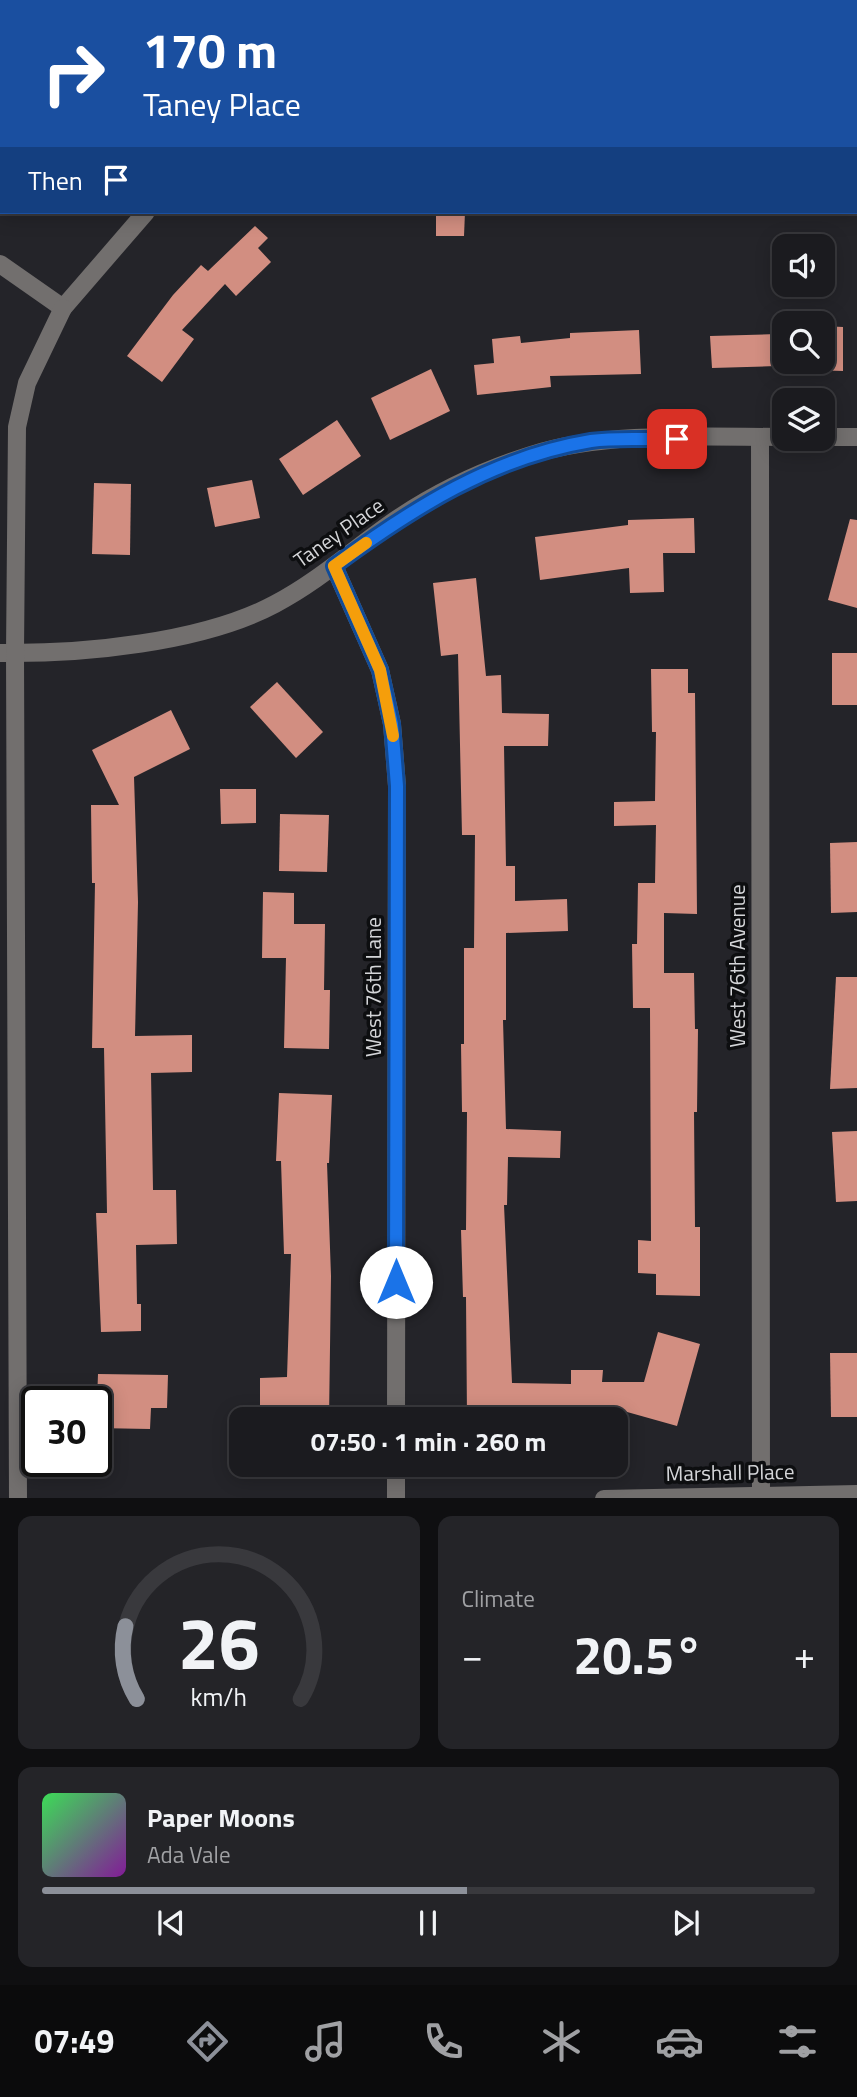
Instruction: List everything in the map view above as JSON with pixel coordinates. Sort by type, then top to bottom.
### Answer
[{"type":"street","points":[[18,1498],[8,933],[7,653],[17,427],[27,383],[63,308],[144,214]]},
{"type":"street","points":[[0,264],[63,308]]},
{"type":"street","name":"West 76th Avenue","points":[[760,437],[761,1494]]},
{"type":"street","name":"Taney Place","points":[[7,653],[159,642],[218,626],[274,605],[334,566],[399,518],[462,482],[532,454],[593,441],[772,437]]},
{"type":"street","points":[[835,437],[857,437]]},
{"type":"street","name":"West 76th Lane","points":[[334,566],[380,670],[392,724],[397,786],[396,1407]]},
{"type":"street","points":[[396,1477],[396,1498]]},
{"type":"street","name":"Marshall Place","points":[[635,1498],[857,1494]]},
{"type":"building","points":[[436,214],[465,214],[464,236],[436,236]]},
{"type":"building","points":[[255,226],[268,238],[258,248],[271,262],[236,296],[225,284],[182,330],[194,339],[162,382],[127,356],[173,295],[201,265],[208,271]]},
{"type":"building","points":[[835,327],[843,327],[843,371],[835,371]]},
{"type":"building","points":[[639,330],[641,374],[550,376],[551,387],[477,395],[474,365],[494,363],[492,339],[520,336],[521,343],[570,338],[570,333]]},
{"type":"building","points":[[772,334],[772,366],[712,368],[710,336]]},
{"type":"building","points":[[431,369],[450,411],[390,440],[371,398]]},
{"type":"building","points":[[337,420],[361,456],[303,495],[279,459]]},
{"type":"building","points":[[252,480],[260,518],[215,527],[207,488]]},
{"type":"building","points":[[94,483],[131,484],[130,555],[92,554]]},
{"type":"building","points":[[694,518],[695,553],[663,553],[664,592],[630,593],[629,568],[540,580],[535,537],[628,525],[628,520]]},
{"type":"building","points":[[850,519],[857,520],[857,608],[828,600]]},
{"type":"building","points":[[476,578],[486,676],[501,675],[502,713],[549,714],[548,746],[504,746],[506,866],[515,866],[515,901],[567,899],[568,931],[506,933],[506,1020],[503,1020],[506,1129],[561,1131],[560,1158],[508,1157],[507,1205],[504,1205],[512,1383],[571,1384],[571,1370],[603,1370],[602,1382],[644,1382],[658,1332],[700,1344],[677,1426],[628,1412],[628,1407],[467,1407],[466,1297],[463,1297],[461,1230],[466,1230],[467,1112],[462,1112],[461,1044],[464,1044],[464,948],[474,948],[475,835],[462,835],[458,654],[441,656],[433,583]]},
{"type":"building","points":[[832,653],[857,653],[857,705],[832,705]]},
{"type":"building","points":[[651,669],[688,669],[688,693],[695,693],[697,914],[664,913],[664,973],[694,973],[695,1029],[698,1029],[697,1112],[694,1112],[695,1227],[700,1227],[700,1296],[656,1295],[656,1274],[638,1273],[638,1240],[651,1241],[650,1008],[633,1008],[632,944],[637,944],[638,883],[655,883],[656,825],[614,826],[614,802],[655,801],[656,732],[652,732]]},
{"type":"building","points":[[277,682],[323,732],[296,758],[250,707]]},
{"type":"building","points":[[171,710],[190,749],[134,777],[138,902],[135,1036],[192,1035],[192,1072],[151,1073],[153,1190],[176,1190],[177,1244],[136,1245],[137,1304],[141,1304],[141,1331],[101,1332],[96,1213],[107,1213],[104,1048],[92,1048],[95,883],[92,883],[91,805],[119,805],[92,750]]},
{"type":"building","points":[[220,789],[256,789],[256,823],[221,824]]},
{"type":"building","points":[[280,814],[329,815],[327,872],[279,871]]},
{"type":"building","points":[[857,842],[857,912],[831,913],[830,843]]},
{"type":"building","points":[[263,892],[294,893],[294,924],[325,924],[324,990],[330,990],[329,1049],[284,1048],[286,958],[262,958]]},
{"type":"building","points":[[836,977],[857,977],[857,1088],[830,1089]]},
{"type":"building","points":[[279,1093],[332,1095],[327,1163],[331,1276],[329,1407],[260,1407],[260,1378],[287,1377],[291,1254],[284,1254],[281,1161],[276,1161]]},
{"type":"building","points":[[857,1131],[857,1201],[836,1202],[832,1132]]},
{"type":"building","points":[[830,1353],[857,1353],[857,1417],[831,1417]]},
{"type":"building","points":[[98,1374],[168,1375],[167,1408],[151,1408],[150,1429],[112,1428],[112,1386],[98,1386]]},
{"type":"slow traffic","points":[[366,543],[334,566],[380,670],[393,736]]},
{"type":"route","points":[[396,1282],[397,786],[392,724],[380,670],[334,566],[399,518],[472,477],[532,454],[593,441],[677,439]]}]
